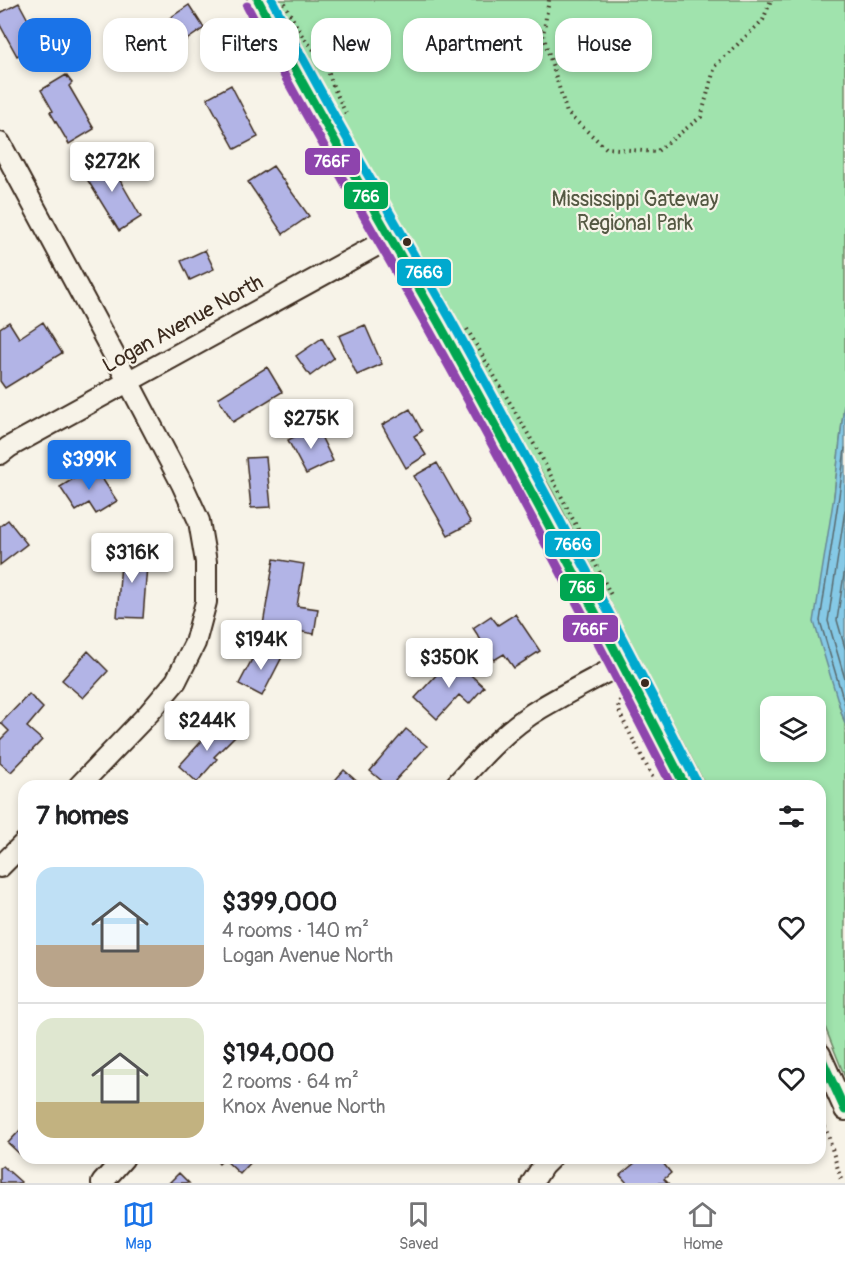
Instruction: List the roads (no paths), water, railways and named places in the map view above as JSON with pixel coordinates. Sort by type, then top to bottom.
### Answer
[{"type":"street","points":[[258,0],[522,475],[623,663],[682,780]]},
{"type":"street","points":[[0,143],[182,484],[199,521],[206,562],[206,602],[195,643],[176,681],[149,713],[85,780]]},
{"type":"street","name":"Logan Avenue North","points":[[0,454],[128,381],[390,238]]},
{"type":"street","points":[[460,780],[505,733],[531,714],[623,663]]},
{"type":"street","points":[[0,867],[18,849]]},
{"type":"street","points":[[826,1067],[845,1110]]},
{"type":"street","points":[[102,1183],[119,1164]]},
{"type":"street","points":[[532,1183],[545,1164]]},
{"type":"water","points":[[845,395],[845,724],[814,622],[834,496]]},
{"type":"park label","name":"Mississippi Gateway Regional Park","points":[[635,211]]}]
